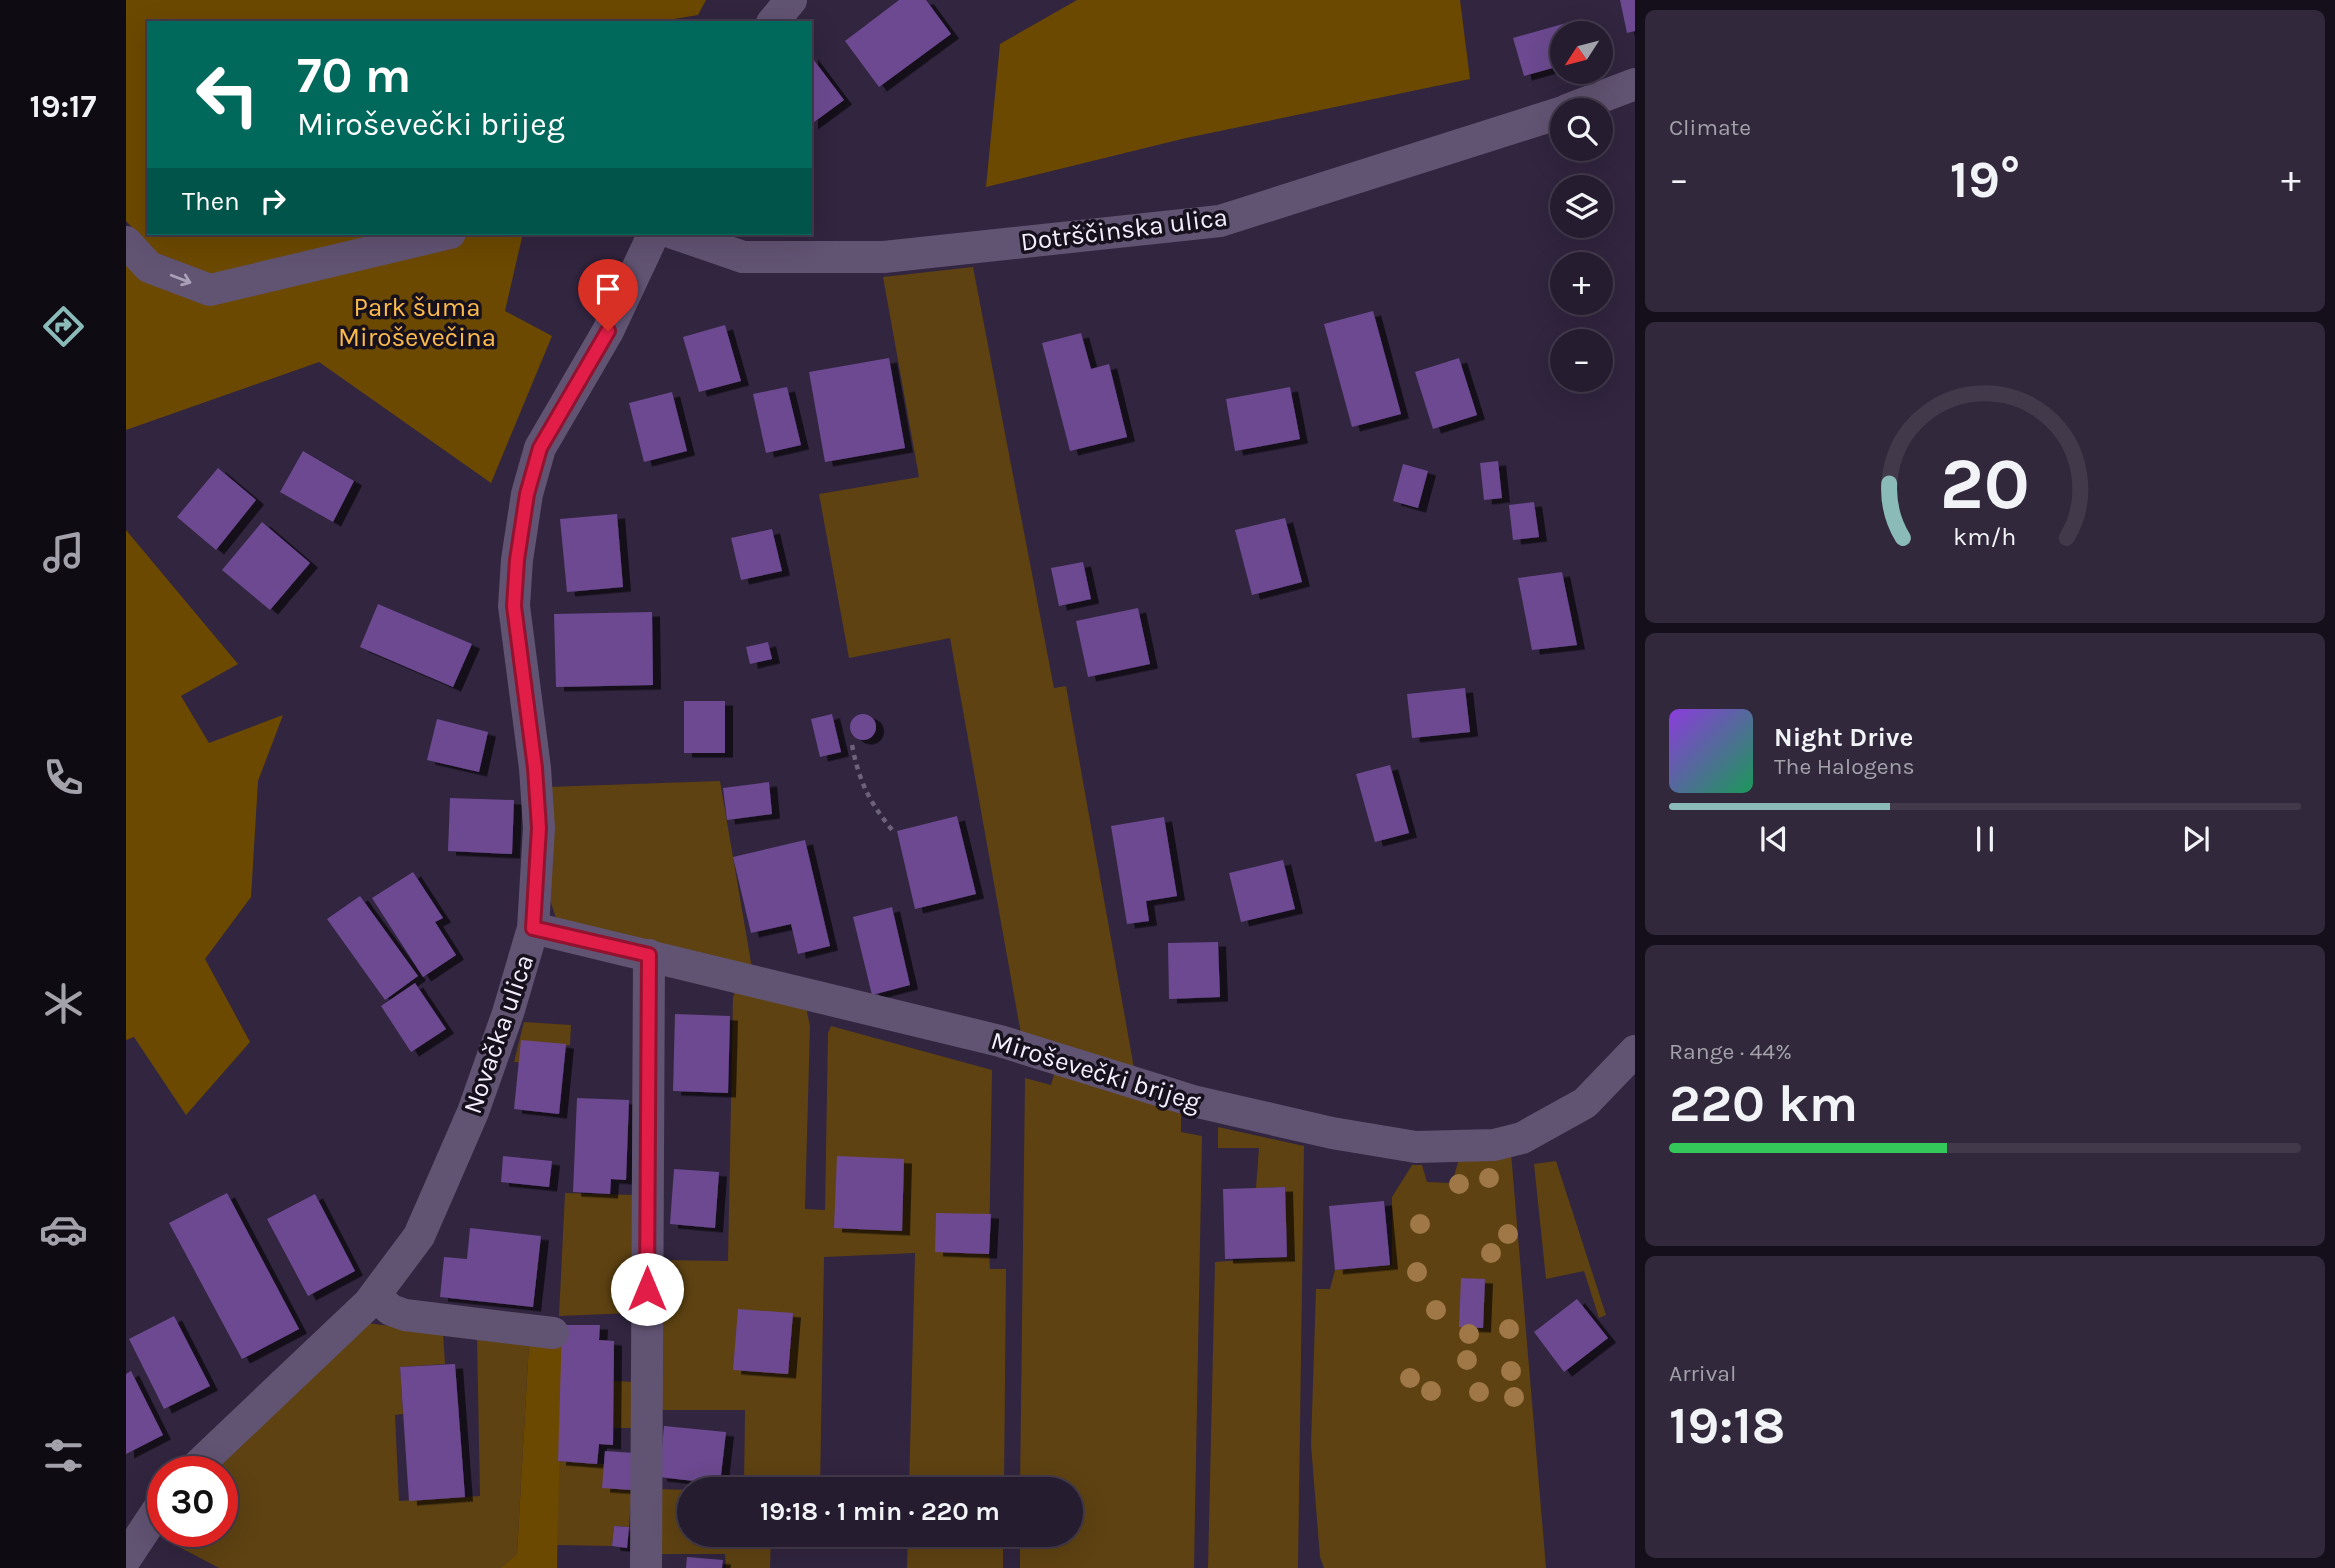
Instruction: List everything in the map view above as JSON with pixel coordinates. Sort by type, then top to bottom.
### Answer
[{"type":"street","points":[[774,21],[791,0]]},
{"type":"street","name":"Dotrščinska ulica","points":[[1600,98],[1635,85]]},
{"type":"street","name":"Dotrščinska ulica","points":[[679,235],[743,257],[884,257],[1220,221],[1550,116]]},
{"type":"street","points":[[126,242],[149,267],[210,290],[442,235]]},
{"type":"street","name":"Novačka ulica","points":[[208,1456],[375,1296],[419,1236],[446,1176],[508,1013],[533,928],[538,816],[514,606],[517,560],[527,494],[540,448],[608,331],[653,235]]},
{"type":"street","name":"Miroševečki brijeg","points":[[533,928],[649,955],[814,999],[1000,1041],[1193,1101],[1332,1133],[1416,1147],[1493,1145],[1522,1138],[1585,1103],[1635,1051]]},
{"type":"street","points":[[646,1568],[649,955]]},
{"type":"street","points":[[375,1296],[391,1310],[405,1315],[553,1333]]},
{"type":"street","points":[[126,1558],[147,1526]]},
{"type":"path","points":[[852,745],[859,779],[892,831]]},
{"type":"shaded area","points":[[973,267],[1054,688],[1066,686],[1134,1068],[1021,1034],[950,638],[849,658],[819,494],[919,477],[883,277]]},
{"type":"shaded area","points":[[720,781],[753,974],[556,918],[548,894],[547,787]]},
{"type":"shaded area","points":[[736,988],[806,1007],[810,1026],[805,1209],[825,1210],[828,1033],[831,1026],[992,1070],[989,1254],[990,1269],[1006,1269],[1004,1477],[909,1477],[915,1253],[824,1257],[820,1477],[744,1477],[745,1410],[658,1410],[660,1260],[728,1261],[733,998]]},
{"type":"shaded area","points":[[524,1022],[571,1025],[570,1045],[550,1047],[534,1063],[514,1062]]},
{"type":"shaded area","points":[[1055,1071],[1181,1108],[1181,1132],[1202,1136],[1194,1568],[1020,1568],[1020,1547],[1083,1547],[1083,1477],[1020,1477],[1025,1078],[1051,1085]]},
{"type":"shaded area","points":[[1218,1127],[1304,1146],[1298,1568],[1208,1568],[1215,1262],[1287,1257],[1285,1187],[1256,1188],[1259,1148],[1218,1148]]},
{"type":"shaded area","points":[[1511,1153],[1546,1568],[1324,1568],[1320,1557],[1311,1445],[1316,1289],[1330,1289],[1335,1270],[1392,1265],[1392,1197],[1412,1165],[1422,1165],[1427,1182],[1452,1183],[1459,1159]]},
{"type":"shaded area","points":[[1556,1161],[1606,1315],[1599,1318],[1584,1271],[1546,1279],[1534,1164]]},
{"type":"shaded area","points":[[565,1193],[635,1195],[632,1313],[559,1316]]},
{"type":"shaded area","points":[[367,1323],[443,1333],[445,1364],[400,1367],[403,1414],[395,1415],[399,1501],[480,1496],[477,1337],[529,1343],[517,1554],[500,1568],[219,1568],[179,1547],[238,1547],[238,1456],[229,1456]]},
{"type":"shaded area","points":[[614,1381],[636,1382],[634,1428],[614,1428]]},
{"type":"shaded area","points":[[558,1461],[604,1464],[632,1490],[629,1527],[614,1526],[612,1546],[557,1545]]},
{"type":"shaded area","points":[[658,1489],[677,1490],[677,1547],[771,1547],[770,1568],[726,1568],[725,1554],[656,1554]]},
{"type":"shaded area","points":[[908,1547],[1003,1547],[1003,1568],[907,1568]]},
{"type":"green space","name":"Park šuma Miroševečina","points":[[126,0],[706,0],[698,15],[662,21],[147,21],[147,235],[523,235],[505,311],[552,336],[491,483],[319,362],[126,430],[126,248],[139,235],[126,221]]},
{"type":"green space","points":[[1077,0],[1460,0],[1470,79],[1186,138],[986,187],[1000,44]]},
{"type":"green space","points":[[126,530],[238,664],[181,696],[209,743],[283,715],[258,781],[251,897],[205,959],[250,1042],[186,1115],[134,1037],[126,1040]]},
{"type":"green space","points":[[529,1343],[562,1346],[557,1568],[500,1568],[517,1554]]},
{"type":"building","points":[[899,0],[926,0],[951,34],[879,87],[845,41]]},
{"type":"building","points":[[1620,0],[1635,0],[1635,31],[1627,33]]},
{"type":"building","points":[[1550,28],[1550,69],[1524,76],[1513,38]]},
{"type":"building","points":[[812,58],[844,100],[812,124]]},
{"type":"building","points":[[1373,311],[1401,414],[1352,427],[1324,324]]},
{"type":"building","points":[[725,325],[741,381],[699,392],[683,337]]},
{"type":"building","points":[[1081,333],[1091,369],[1109,364],[1127,437],[1070,451],[1042,343]]},
{"type":"building","points":[[889,358],[905,448],[825,462],[809,372]]},
{"type":"building","points":[[1459,358],[1477,415],[1433,429],[1415,372]]},
{"type":"building","points":[[787,387],[801,445],[766,453],[753,394]]},
{"type":"building","points":[[1290,387],[1300,439],[1235,451],[1226,399]]},
{"type":"building","points":[[672,392],[687,451],[644,462],[629,403]]},
{"type":"building","points":[[303,451],[354,481],[333,522],[280,492]]},
{"type":"building","points":[[1498,461],[1502,498],[1484,500],[1480,463]]},
{"type":"building","points":[[1403,464],[1428,471],[1418,508],[1393,501]]},
{"type":"building","points":[[218,468],[256,500],[216,550],[177,517]]},
{"type":"building","points":[[1534,502],[1539,537],[1513,540],[1509,505]]},
{"type":"building","points":[[617,514],[623,587],[567,592],[560,519]]},
{"type":"building","points":[[1285,518],[1302,582],[1252,595],[1235,530]]},
{"type":"building","points":[[262,522],[310,563],[270,610],[222,570]]},
{"type":"building","points":[[772,529],[782,571],[741,580],[731,538]]},
{"type":"building","points":[[1083,562],[1091,599],[1059,606],[1051,568]]},
{"type":"building","points":[[1562,572],[1577,645],[1532,650],[1518,578]]},
{"type":"building","points":[[378,604],[472,644],[453,687],[360,647]]},
{"type":"building","points":[[1138,608],[1150,664],[1088,677],[1076,621]]},
{"type":"building","points":[[652,612],[653,685],[556,687],[554,614]]},
{"type":"building","points":[[768,642],[772,659],[750,664],[746,647]]},
{"type":"building","points":[[1465,688],[1470,732],[1412,738],[1407,694]]},
{"type":"building","points":[[684,701],[725,701],[725,753],[684,753]]},
{"type":"building","points":[[832,714],[841,752],[820,757],[811,719]]},
{"type":"building","points":[[863,714],[872,718],[876,727],[872,736],[863,740],[854,736],[850,727],[854,718]]},
{"type":"building","points":[[437,719],[488,732],[479,772],[427,760]]},
{"type":"building","points":[[1390,765],[1409,833],[1375,842],[1356,774]]},
{"type":"building","points":[[769,782],[772,814],[727,820],[723,788]]},
{"type":"building","points":[[450,798],[514,800],[512,854],[448,851]]},
{"type":"building","points":[[957,816],[976,894],[915,909],[897,831]]},
{"type":"building","points":[[1164,817],[1177,896],[1146,901],[1149,921],[1127,924],[1111,826]]},
{"type":"building","points":[[805,840],[830,946],[798,954],[791,924],[751,933],[733,857]]},
{"type":"building","points":[[1283,860],[1295,909],[1241,922],[1229,873]]},
{"type":"building","points":[[413,872],[443,918],[435,922],[456,955],[423,977],[372,898]]},
{"type":"building","points":[[360,896],[418,976],[385,1000],[327,919]]},
{"type":"building","points":[[892,907],[910,985],[872,995],[853,917]]},
{"type":"building","points":[[1218,942],[1220,997],[1169,999],[1168,943]]},
{"type":"building","points":[[415,983],[446,1029],[411,1052],[381,1006]]},
{"type":"building","points":[[675,1014],[730,1016],[728,1093],[673,1091]]},
{"type":"building","points":[[521,1040],[566,1044],[559,1114],[514,1109]]},
{"type":"building","points":[[577,1098],[629,1100],[626,1180],[611,1179],[610,1194],[573,1192]]},
{"type":"building","points":[[503,1156],[552,1161],[549,1187],[501,1182]]},
{"type":"building","points":[[837,1156],[904,1159],[902,1231],[834,1228]]},
{"type":"building","points":[[674,1169],[719,1172],[715,1228],[670,1224]]},
{"type":"building","points":[[1285,1187],[1287,1257],[1225,1259],[1223,1189]]},
{"type":"building","points":[[227,1193],[299,1329],[242,1359],[169,1223]]},
{"type":"building","points":[[315,1194],[355,1271],[308,1296],[267,1219]]},
{"type":"building","points":[[1384,1201],[1390,1265],[1335,1270],[1329,1206]]},
{"type":"building","points":[[936,1213],[991,1214],[989,1254],[935,1252]]},
{"type":"building","points":[[470,1228],[541,1236],[533,1307],[440,1297],[444,1257],[467,1259]]},
{"type":"building","points":[[1461,1278],[1485,1279],[1483,1328],[1459,1327]]},
{"type":"building","points":[[1577,1299],[1608,1338],[1564,1372],[1534,1332]]},
{"type":"building","points":[[738,1309],[793,1313],[788,1374],[733,1370]]},
{"type":"building","points":[[174,1316],[210,1386],[164,1409],[129,1339]]},
{"type":"building","points":[[562,1325],[600,1325],[599,1340],[614,1341],[613,1445],[599,1444],[597,1464],[558,1461]]},
{"type":"building","points":[[455,1364],[465,1497],[409,1501],[400,1367]]},
{"type":"building","points":[[131,1371],[163,1435],[126,1454],[126,1374]]},
{"type":"building","points":[[664,1426],[726,1432],[721,1477],[659,1477]]},
{"type":"building","points":[[605,1451],[635,1453],[632,1490],[602,1488]]},
{"type":"building","points":[[614,1526],[629,1527],[627,1548],[612,1546]]},
{"type":"building","points":[[687,1557],[723,1560],[722,1568],[686,1568]]},
{"type":"route","points":[[608,331],[575,383],[540,448],[527,494],[517,560],[514,606],[535,768],[539,828],[533,928],[649,955],[647,1289]]}]
